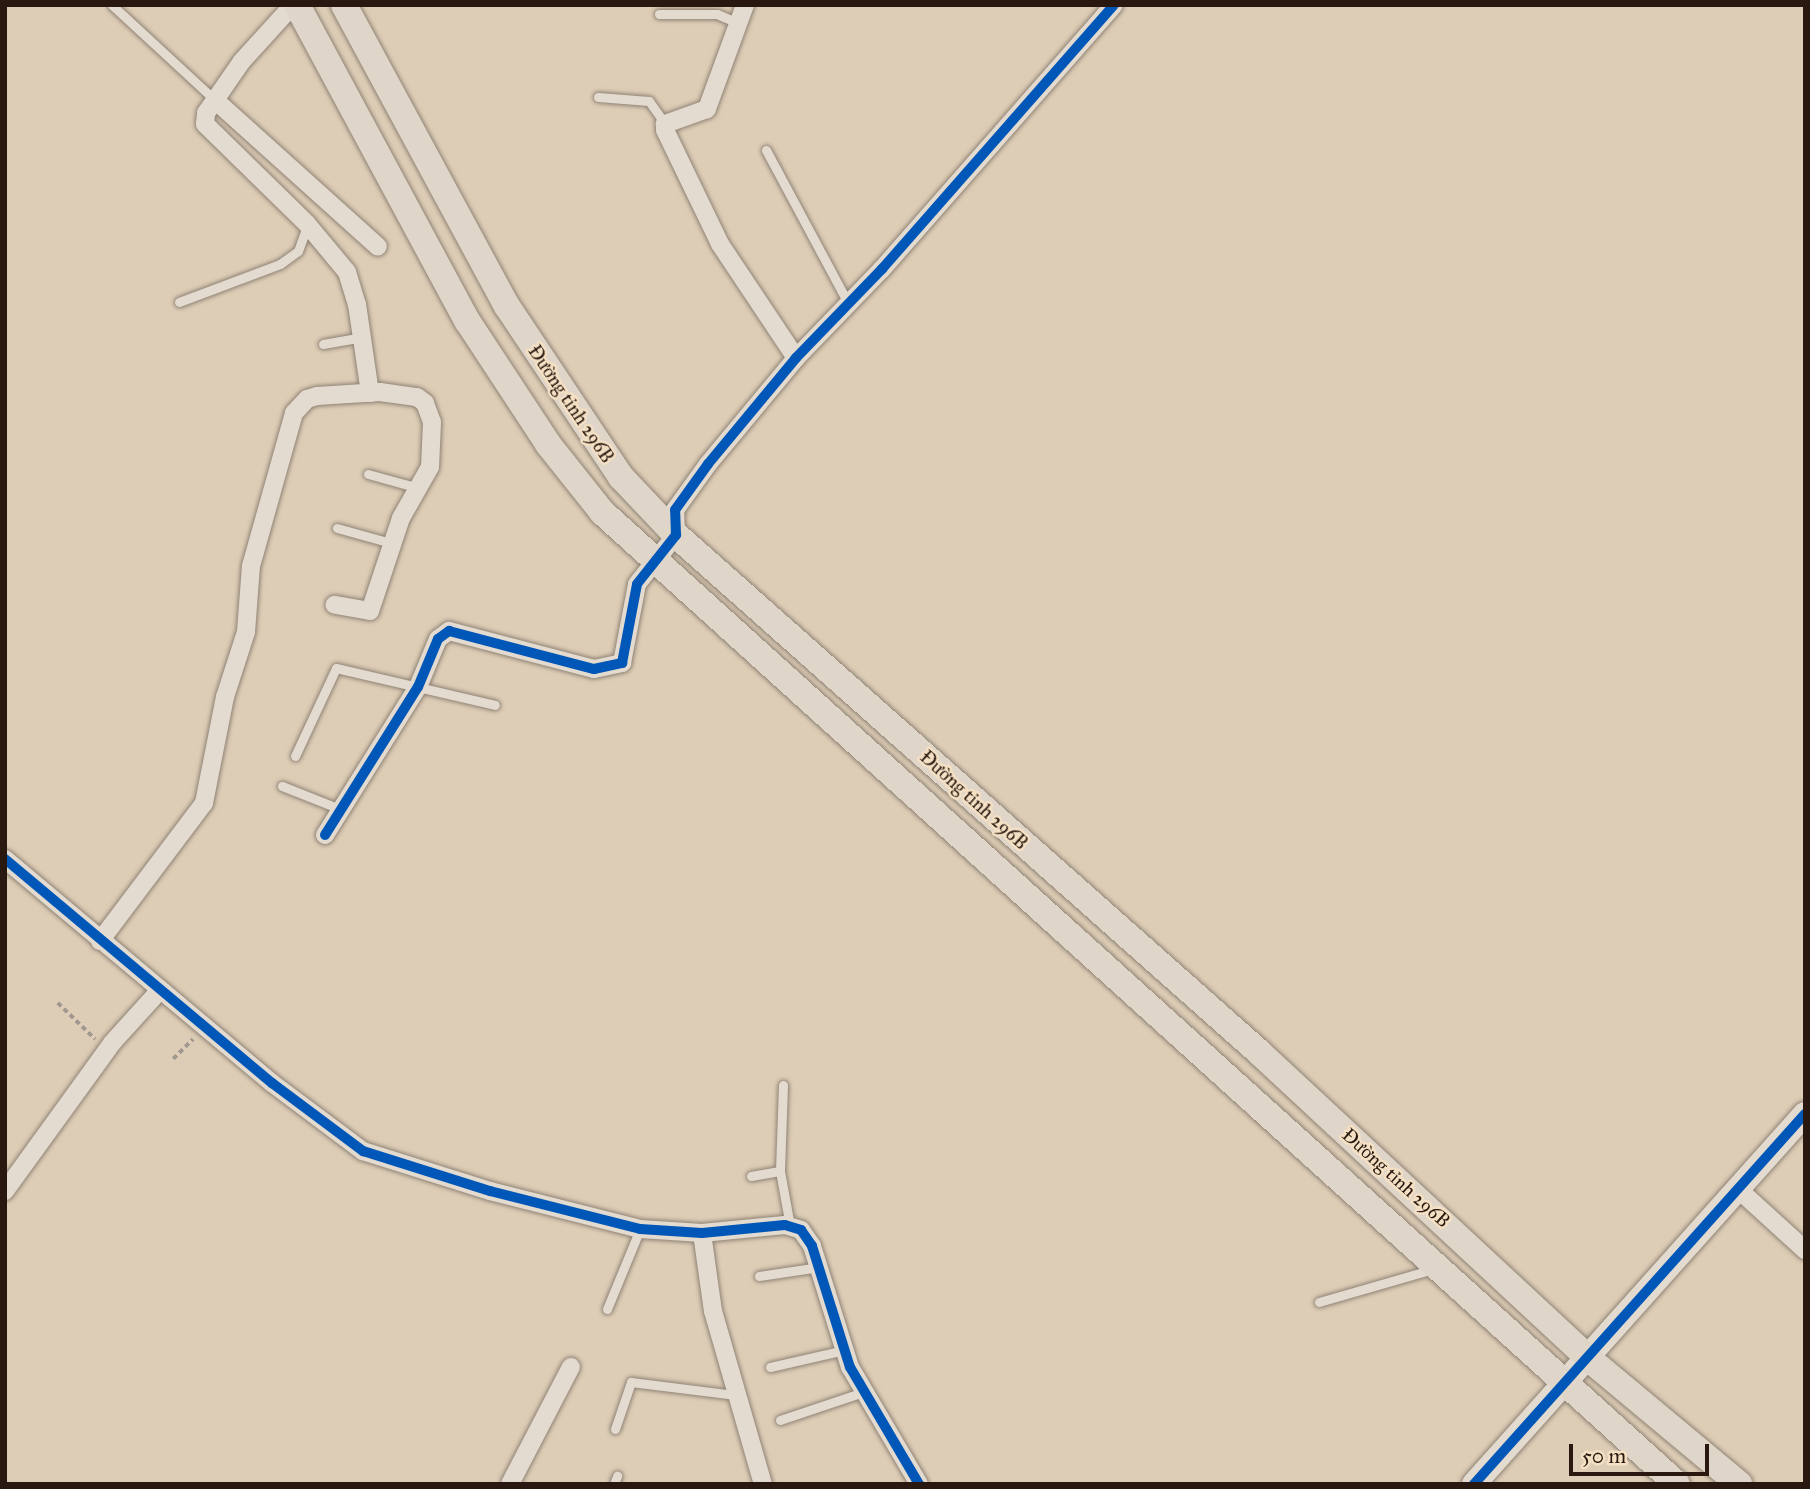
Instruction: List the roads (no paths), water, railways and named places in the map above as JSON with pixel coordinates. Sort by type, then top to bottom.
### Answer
[{"type":"main road","name":"Đường tỉnh 296B","points":[[295,5],[468,323],[561,462],[602,512],[652,561],[1677,1484]]},
{"type":"main road","name":"Đường tỉnh 296B","points":[[344,5],[513,317],[621,477],[676,535],[1260,1053],[1588,1358],[1739,1484]]},
{"type":"street","points":[[295,5],[242,61],[204,118],[211,132],[307,224],[347,272],[362,337],[370,393]]},
{"type":"street","points":[[745,5],[707,109],[666,124],[720,244],[796,358]]},
{"type":"street","points":[[325,835],[418,687],[438,639],[456,630],[594,669],[622,663],[638,584],[652,561],[676,535],[675,510],[796,358],[849,305],[1114,5]]},
{"type":"street","points":[[215,100],[377,247]]},
{"type":"street","points":[[100,941],[204,803],[225,697],[246,632],[251,566],[294,414],[307,399],[317,396],[370,393],[411,395],[425,403],[432,422],[432,452],[419,488],[391,543],[370,611],[335,605]]},
{"type":"street","points":[[5,859],[205,1028],[363,1151],[490,1191],[640,1229],[702,1233],[790,1226],[807,1238],[820,1267],[845,1350],[863,1392],[919,1484]]},
{"type":"street","points":[[5,1191],[106,1051],[160,990]]},
{"type":"street","points":[[1474,1484],[1804,1117]]},
{"type":"street","points":[[1738,1189],[1805,1250]]},
{"type":"street","points":[[702,1233],[713,1311],[762,1484]]},
{"type":"street","points":[[510,1484],[571,1367]]},
{"type":"lane","points":[[112,5],[215,100]]},
{"type":"lane","points":[[659,14],[717,14],[738,23]]},
{"type":"lane","points":[[598,97],[649,102],[666,124]]},
{"type":"lane","points":[[766,150],[849,305]]},
{"type":"lane","points":[[179,302],[280,264],[298,251],[307,224]]},
{"type":"lane","points":[[323,344],[362,337]]},
{"type":"lane","points":[[368,474],[419,488]]},
{"type":"lane","points":[[337,528],[391,543]]},
{"type":"lane","points":[[295,756],[336,668],[495,705]]},
{"type":"lane","points":[[282,786],[340,809]]},
{"type":"lane","points":[[783,1085],[780,1171],[790,1226]]},
{"type":"lane","points":[[751,1176],[780,1171]]},
{"type":"lane","points":[[607,1309],[640,1229]]},
{"type":"lane","points":[[759,1276],[820,1267]]},
{"type":"lane","points":[[1319,1301],[1438,1268]]},
{"type":"lane","points":[[770,1367],[845,1350]]},
{"type":"lane","points":[[615,1429],[631,1382],[736,1395]]},
{"type":"lane","points":[[780,1420],[863,1392]]}]
